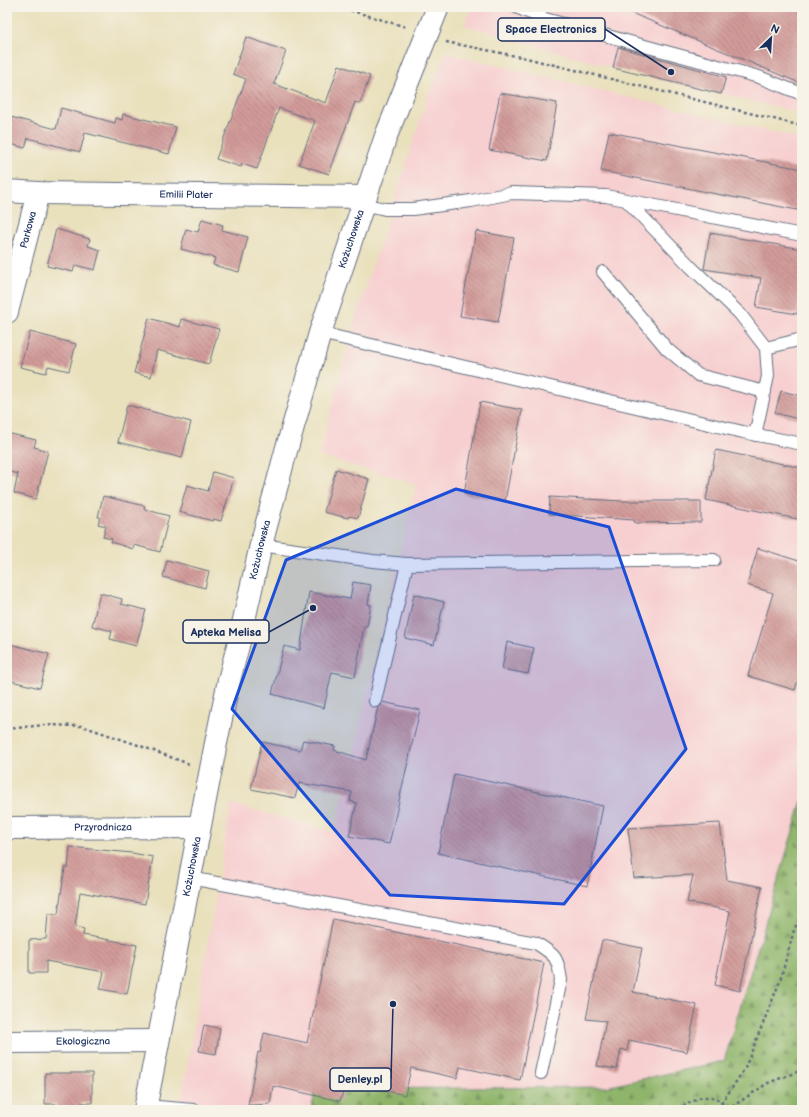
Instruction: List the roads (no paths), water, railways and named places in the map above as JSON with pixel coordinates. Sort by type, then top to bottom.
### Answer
[{"type":"main road","name":"Kożuchowska","points":[[145,1108],[229,680],[261,546],[286,451],[320,333],[386,136],[438,7]]},
{"type":"main road","name":"Emilii Plater","points":[[7,191],[364,201]]},
{"type":"main road","name":"Parkowa","points":[[7,312],[38,193]]},
{"type":"main road","name":"Przyrodnicza","points":[[7,828],[199,827]]},
{"type":"main road","name":"Ekologiczna","points":[[7,1042],[158,1041]]},
{"type":"lane","points":[[516,7],[545,19],[759,77],[802,94]]},
{"type":"lane","points":[[364,201],[384,209],[413,209],[471,201],[512,193],[606,196],[802,235]]},
{"type":"lane","points":[[626,200],[691,267],[740,314],[766,348],[768,376],[755,435]]},
{"type":"lane","points":[[602,272],[667,349],[698,375],[765,392]]},
{"type":"lane","points":[[320,333],[755,435],[802,444]]},
{"type":"lane","points":[[766,348],[802,339]]},
{"type":"lane","points":[[261,546],[373,562],[407,564],[714,560]]},
{"type":"lane","points":[[375,701],[407,564]]},
{"type":"lane","points":[[190,878],[536,943],[552,953],[559,964],[561,980],[541,1073]]},
{"type":"lane","points":[[145,1108],[192,1110]]},
{"type":"place","name":"Space Electronics","points":[[671,72]]},
{"type":"place","name":"Apteka Melisa","points":[[313,608]]},
{"type":"place","name":"Denley.pl","points":[[393,1004]]}]
